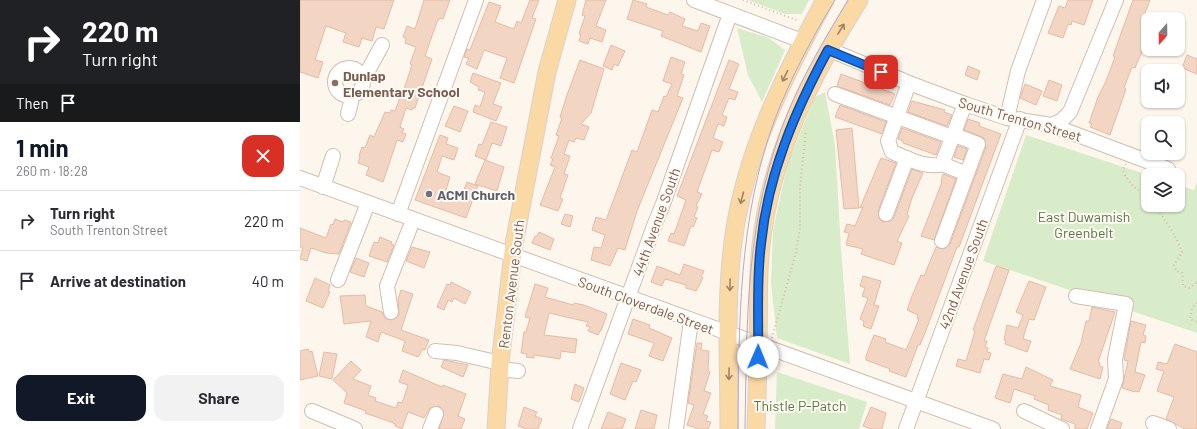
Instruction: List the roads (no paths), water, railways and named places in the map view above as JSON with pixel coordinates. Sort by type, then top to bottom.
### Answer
[{"type":"main road","name":"Renton Avenue South","points":[[496,429],[500,366],[512,256],[547,72],[567,0]]},
{"type":"main road","points":[[729,429],[731,259],[733,240],[745,185],[759,139],[775,96],[802,41],[825,0]]},
{"type":"main road","points":[[756,429],[760,245],[771,188],[785,139],[806,92],[828,50],[859,0]]},
{"type":"street","points":[[398,214],[476,0]]},
{"type":"street","points":[[694,0],[802,41]]},
{"type":"street","name":"42nd Avenue South","points":[[906,429],[1013,118],[1018,72],[1044,0]]},
{"type":"street","points":[[1052,125],[1061,121],[1070,112],[1116,0]]},
{"type":"street","name":"44th Avenue South","points":[[580,429],[663,204],[730,14]]},
{"type":"street","points":[[363,80],[361,74],[352,68],[341,70],[337,73],[335,78],[337,89],[340,93],[351,96],[360,90],[363,80],[382,45]]},
{"type":"street","name":"South Trenton Street","points":[[828,50],[965,104],[1013,118],[1052,125],[1165,168]]},
{"type":"street","points":[[909,83],[888,141],[892,152],[933,167],[942,164],[967,174]]},
{"type":"street","points":[[835,94],[978,144],[942,241]]},
{"type":"street","points":[[348,114],[351,96]]},
{"type":"street","points":[[942,164],[965,104]]},
{"type":"street","points":[[323,187],[334,156]]},
{"type":"street","points":[[886,214],[907,158]]},
{"type":"street","name":"South Cloverdale Street","points":[[300,178],[729,335],[993,429]]},
{"type":"street","points":[[338,280],[368,204]]},
{"type":"street","points":[[391,312],[388,286],[413,220]]},
{"type":"street","points":[[1076,296],[1126,304],[1115,359],[1116,379],[1098,429]]},
{"type":"street","points":[[676,429],[691,321]]},
{"type":"street","points":[[435,351],[457,353],[518,371]]},
{"type":"street","points":[[312,411],[355,429]]},
{"type":"street","points":[[1024,411],[1062,429]]},
{"type":"street","points":[[430,429],[436,414]]},
{"type":"street","points":[[1153,423],[1169,429]]},
{"type":"tram line","points":[[738,429],[740,311],[747,233],[754,194],[763,156],[781,103],[802,58],[835,0]]},
{"type":"tram line","points":[[745,429],[748,308],[751,268],[763,190],[774,151],[794,98],[816,55],[848,0]]},
{"type":"place","name":"Dunlap Elementary School","points":[[335,83]]},
{"type":"place","name":"ACMI Church","points":[[429,194]]},
{"type":"park label","name":"East Duwamish Greenbelt","points":[[1084,224]]},
{"type":"park label","name":"Thistle P-Patch","points":[[800,405]]}]
